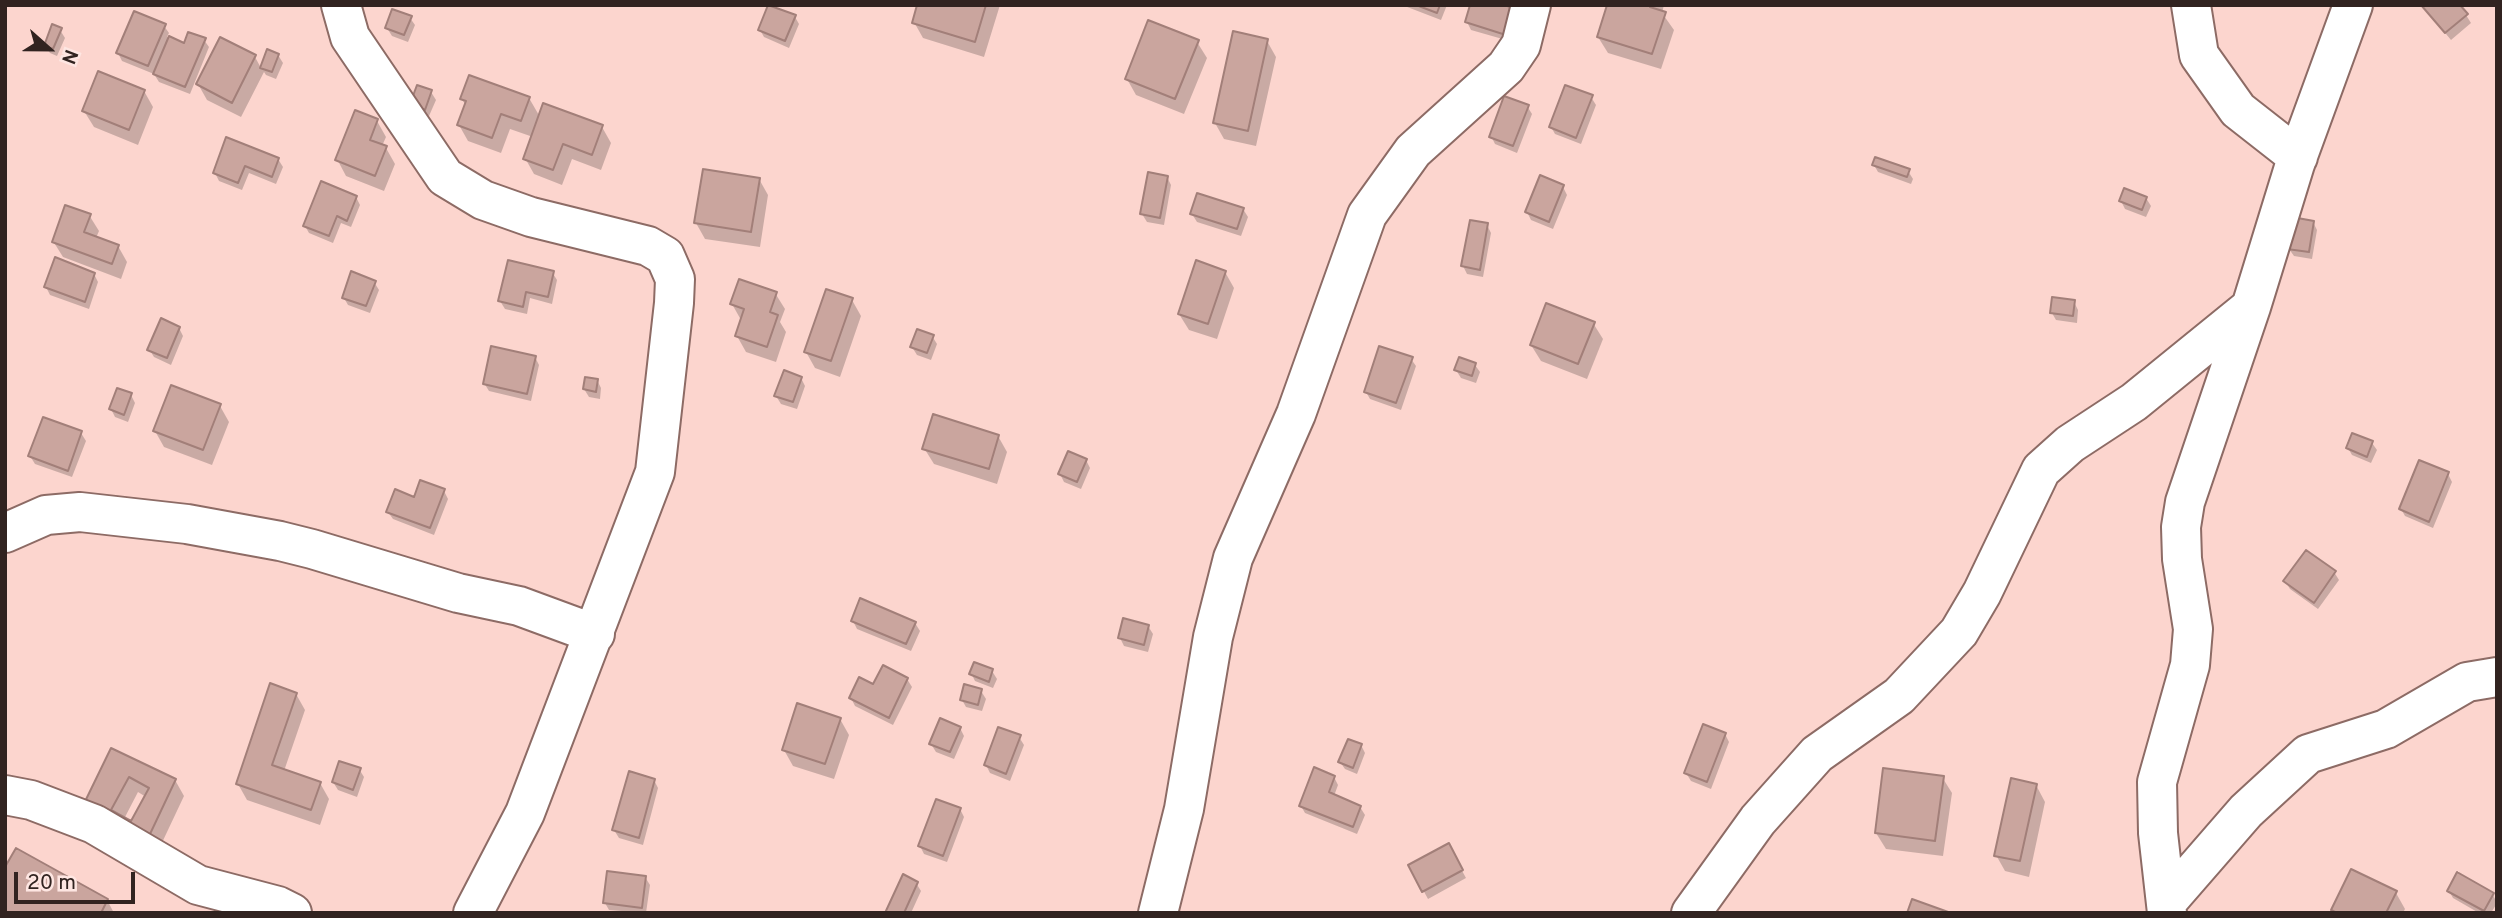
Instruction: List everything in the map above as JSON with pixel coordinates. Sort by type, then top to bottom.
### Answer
[{"type":"street","points":[[341,5],[350,37],[445,177],[483,200],[531,217],[648,246],[665,256],[675,279],[655,472],[524,813],[473,913]]},
{"type":"street","points":[[1158,913],[1184,809],[1213,637],[1233,558],[1296,414],[1367,215],[1413,151],[1506,67],[1521,45],[1531,5]]},
{"type":"street","points":[[2191,5],[2199,55],[2238,110],[2298,157]]},
{"type":"street","points":[[2166,908],[2158,833],[2157,782],[2189,665],[2193,629],[2182,559],[2181,527],[2185,502],[2298,157],[2353,5]]},
{"type":"street","points":[[1691,913],[1758,820],[1817,754],[1899,696],[1959,632],[1982,593],[2034,481],[2046,464],[2070,444],[2134,402],[2251,307]]},
{"type":"street","points":[[5,533],[46,515],[80,512],[187,524],[313,549],[458,593],[519,606],[595,634]]},
{"type":"street","points":[[2166,908],[2246,811],[2308,754],[2386,729],[2467,682],[2497,677]]},
{"type":"street","points":[[5,796],[31,800],[94,824],[198,885],[278,906],[292,913]]},
{"type":"building","points":[[768,5],[796,15],[785,41],[758,30]]},
{"type":"building","points":[[917,5],[986,5],[975,42],[912,23]]},
{"type":"building","points":[[1416,5],[1440,5],[1437,13]]},
{"type":"building","points":[[1470,5],[1504,5],[1517,9],[1509,36],[1465,22]]},
{"type":"building","points":[[1607,5],[1651,5],[1650,7],[1666,12],[1652,54],[1597,37]]},
{"type":"building","points":[[2421,5],[2460,5],[2468,14],[2445,33]]},
{"type":"building","points":[[392,9],[412,16],[404,35],[385,28]]},
{"type":"building","points":[[134,11],[166,24],[148,66],[116,53]]},
{"type":"building","points":[[1148,20],[1199,40],[1175,99],[1125,79]]},
{"type":"building","points":[[52,24],[62,28],[53,49],[44,46]]},
{"type":"building","points":[[1233,31],[1268,39],[1248,131],[1213,123]]},
{"type":"building","points":[[188,32],[206,38],[185,87],[153,74],[169,36],[184,43]]},
{"type":"building","points":[[220,37],[256,55],[232,103],[196,84]]},
{"type":"building","points":[[267,49],[279,54],[272,72],[260,68]]},
{"type":"building","points":[[98,71],[145,90],[129,130],[82,111]]},
{"type":"building","points":[[469,75],[530,97],[521,121],[501,114],[492,138],[457,125],[466,101],[460,99]]},
{"type":"building","points":[[417,85],[432,90],[425,110],[410,104]]},
{"type":"building","points":[[1565,85],[1593,95],[1576,138],[1549,127]]},
{"type":"building","points":[[1504,96],[1529,105],[1513,146],[1489,137]]},
{"type":"building","points":[[543,103],[603,125],[592,155],[563,144],[553,170],[523,159]]},
{"type":"building","points":[[355,110],[378,119],[370,140],[387,146],[375,176],[335,160]]},
{"type":"building","points":[[226,137],[279,158],[272,177],[245,166],[238,183],[213,173]]},
{"type":"building","points":[[1875,157],[1910,169],[1907,177],[1872,165]]},
{"type":"building","points":[[703,169],[760,178],[751,232],[694,223]]},
{"type":"building","points":[[1148,172],[1168,176],[1160,218],[1140,214]]},
{"type":"building","points":[[1540,175],[1564,185],[1549,222],[1525,212]]},
{"type":"building","points":[[321,181],[357,196],[347,221],[337,216],[329,236],[303,226]]},
{"type":"building","points":[[2124,188],[2147,197],[2142,210],[2119,201]]},
{"type":"building","points":[[1197,193],[1244,208],[1237,229],[1190,214]]},
{"type":"building","points":[[65,205],[91,214],[84,232],[119,245],[112,264],[52,242]]},
{"type":"building","points":[[2292,217],[2314,221],[2309,252],[2287,249]]},
{"type":"building","points":[[1470,220],[1488,223],[1480,270],[1461,266]]},
{"type":"building","points":[[55,257],[95,273],[85,302],[44,287]]},
{"type":"building","points":[[508,260],[554,271],[548,297],[526,292],[523,307],[498,301]]},
{"type":"building","points":[[1196,260],[1226,271],[1208,324],[1178,314]]},
{"type":"building","points":[[351,271],[376,281],[366,306],[342,298]]},
{"type":"building","points":[[739,279],[777,292],[770,312],[778,315],[767,347],[735,336],[744,309],[730,304]]},
{"type":"building","points":[[826,289],[853,298],[831,361],[804,352]]},
{"type":"building","points":[[2052,297],[2075,300],[2073,316],[2050,313]]},
{"type":"building","points":[[1546,303],[1595,322],[1578,364],[1530,345]]},
{"type":"building","points":[[161,318],[180,327],[167,358],[147,350]]},
{"type":"building","points":[[917,329],[934,335],[927,353],[910,347]]},
{"type":"building","points":[[491,346],[536,356],[527,394],[483,384]]},
{"type":"building","points":[[1379,346],[1413,357],[1396,403],[1364,392]]},
{"type":"building","points":[[1459,357],[1476,363],[1472,376],[1454,370]]},
{"type":"building","points":[[784,370],[802,377],[793,402],[774,396]]},
{"type":"building","points":[[585,377],[598,379],[596,392],[583,389]]},
{"type":"building","points":[[171,385],[221,404],[203,450],[153,431]]},
{"type":"building","points":[[117,388],[132,393],[124,415],[109,409]]},
{"type":"building","points":[[933,414],[999,435],[989,469],[922,449]]},
{"type":"building","points":[[43,417],[82,431],[68,471],[28,456]]},
{"type":"building","points":[[2352,433],[2373,441],[2367,457],[2346,448]]},
{"type":"building","points":[[1068,451],[1087,459],[1077,482],[1058,474]]},
{"type":"building","points":[[2419,460],[2449,472],[2429,522],[2399,509]]},
{"type":"building","points":[[420,480],[445,489],[430,528],[386,512],[395,489],[414,497]]},
{"type":"building","points":[[2306,550],[2336,571],[2314,603],[2283,581]]},
{"type":"building","points":[[860,598],[916,622],[906,644],[851,621]]},
{"type":"building","points":[[1123,618],[1149,625],[1144,645],[1118,638]]},
{"type":"building","points":[[974,662],[993,669],[989,682],[969,674]]},
{"type":"building","points":[[883,665],[908,678],[889,718],[849,698],[859,677],[873,684]]},
{"type":"building","points":[[270,683],[297,693],[272,765],[321,782],[311,810],[236,784]]},
{"type":"building","points":[[964,684],[982,689],[978,705],[960,700]]},
{"type":"building","points":[[797,703],[841,718],[825,764],[782,750]]},
{"type":"building","points":[[940,718],[961,727],[950,752],[929,744]]},
{"type":"building","points":[[1703,724],[1726,733],[1707,782],[1684,773]]},
{"type":"building","points":[[998,727],[1021,735],[1006,774],[984,765]]},
{"type":"building","points":[[1348,739],[1362,744],[1353,768],[1338,762]]},
{"type":"building","points":[[111,748],[176,779],[142,851],[76,820]],"holes":[[[129,777],[149,788],[131,821],[111,810]]]},
{"type":"building","points":[[339,761],[361,768],[353,790],[332,782]]},
{"type":"building","points":[[1314,767],[1335,776],[1329,792],[1361,806],[1353,827],[1299,806]]},
{"type":"building","points":[[1883,768],[1944,776],[1935,841],[1875,833]]},
{"type":"building","points":[[629,771],[655,779],[639,838],[612,830]]},
{"type":"building","points":[[2011,778],[2037,784],[2020,861],[1994,856]]},
{"type":"building","points":[[936,799],[961,808],[943,856],[918,846]]},
{"type":"building","points":[[1449,843],[1463,870],[1422,892],[1408,865]]},
{"type":"building","points":[[16,848],[108,899],[101,913],[5,913],[5,867]]},
{"type":"building","points":[[2351,869],[2397,891],[2386,913],[2337,913],[2331,910]]},
{"type":"building","points":[[607,871],[646,876],[642,908],[603,903]]},
{"type":"building","points":[[2457,872],[2494,893],[2484,911],[2447,891]]},
{"type":"building","points":[[903,874],[918,882],[904,913],[885,913]]},
{"type":"building","points":[[1912,899],[1951,913],[1907,913]]}]
